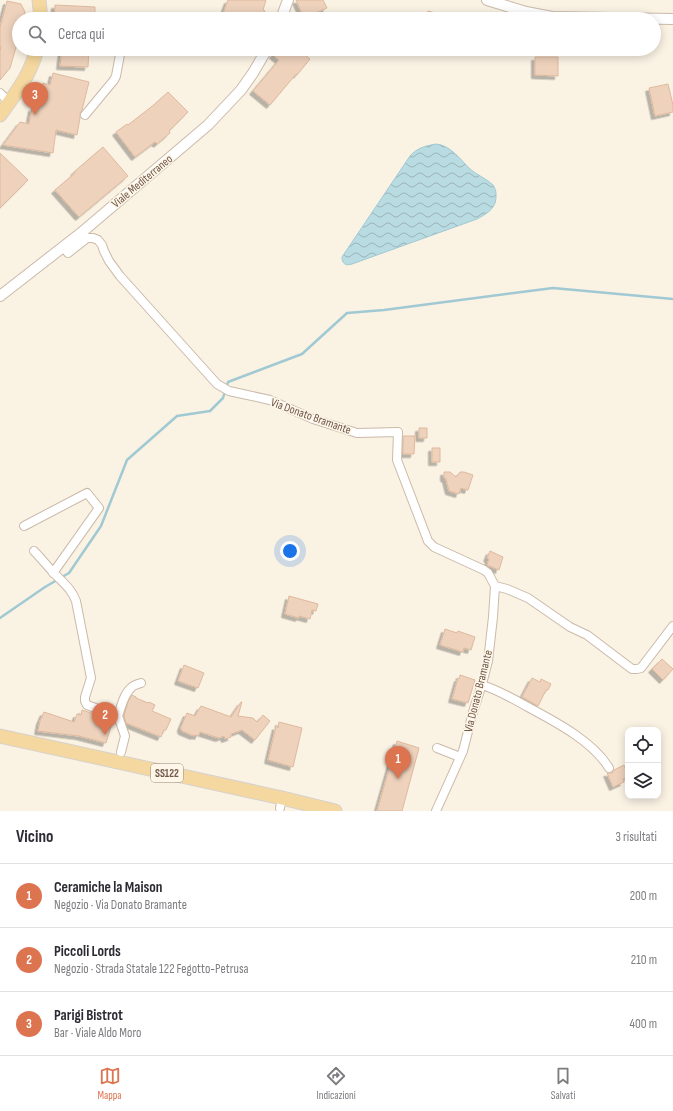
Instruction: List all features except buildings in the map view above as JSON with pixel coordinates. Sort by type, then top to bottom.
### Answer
[{"type":"main road","points":[[39,0],[40,12]]},
{"type":"main road","points":[[0,115],[5,98],[22,84],[33,65],[35,56]]},
{"type":"main road","name":"SS122","points":[[0,736],[281,803],[334,811]]},
{"type":"street","points":[[284,12],[288,0]]},
{"type":"street","points":[[486,0],[504,3],[530,12]]},
{"type":"street","points":[[661,19],[673,19]]},
{"type":"street","points":[[85,115],[114,80],[120,56]]},
{"type":"street","name":"Viale Mediterraneo","points":[[0,296],[63,247],[208,125],[241,90],[263,56]]},
{"type":"street","name":"Via Donato Bramante","points":[[63,247],[68,253],[87,238],[98,240],[102,245],[109,261],[120,276],[222,388],[229,391],[270,400],[313,419],[357,433],[398,432],[397,460],[428,541],[434,547],[484,570],[493,579],[496,586],[488,661],[482,685],[460,757],[436,811]]},
{"type":"street","points":[[24,526],[87,493],[98,508],[53,573]]},
{"type":"street","points":[[34,551],[53,573],[70,589],[76,601],[92,678],[85,697],[87,705],[118,716]]},
{"type":"street","points":[[496,586],[528,598],[592,639],[632,669],[641,668],[673,626]]},
{"type":"street","points":[[121,752],[125,736],[118,716],[124,698],[131,688],[141,683]]},
{"type":"street","points":[[482,685],[496,689],[552,719],[599,754],[609,768]]},
{"type":"street","points":[[437,748],[460,757]]},
{"type":"water","points":[[436,144],[446,147],[459,157],[470,169],[493,185],[496,199],[491,210],[477,219],[352,264],[345,264],[342,257],[410,156],[415,151]]},
{"type":"waterway","points":[[0,618],[45,587],[69,573],[101,526],[127,460],[177,416],[210,411],[223,398],[228,382],[302,354],[347,313],[384,310],[553,288],[673,299]]},
{"type":"place","name":"Parigi Bistrot","points":[[35,115]]},
{"type":"place","name":"Piccoli Lords","points":[[105,735]]},
{"type":"place","name":"Ceramiche la Maison","points":[[398,779]]}]
